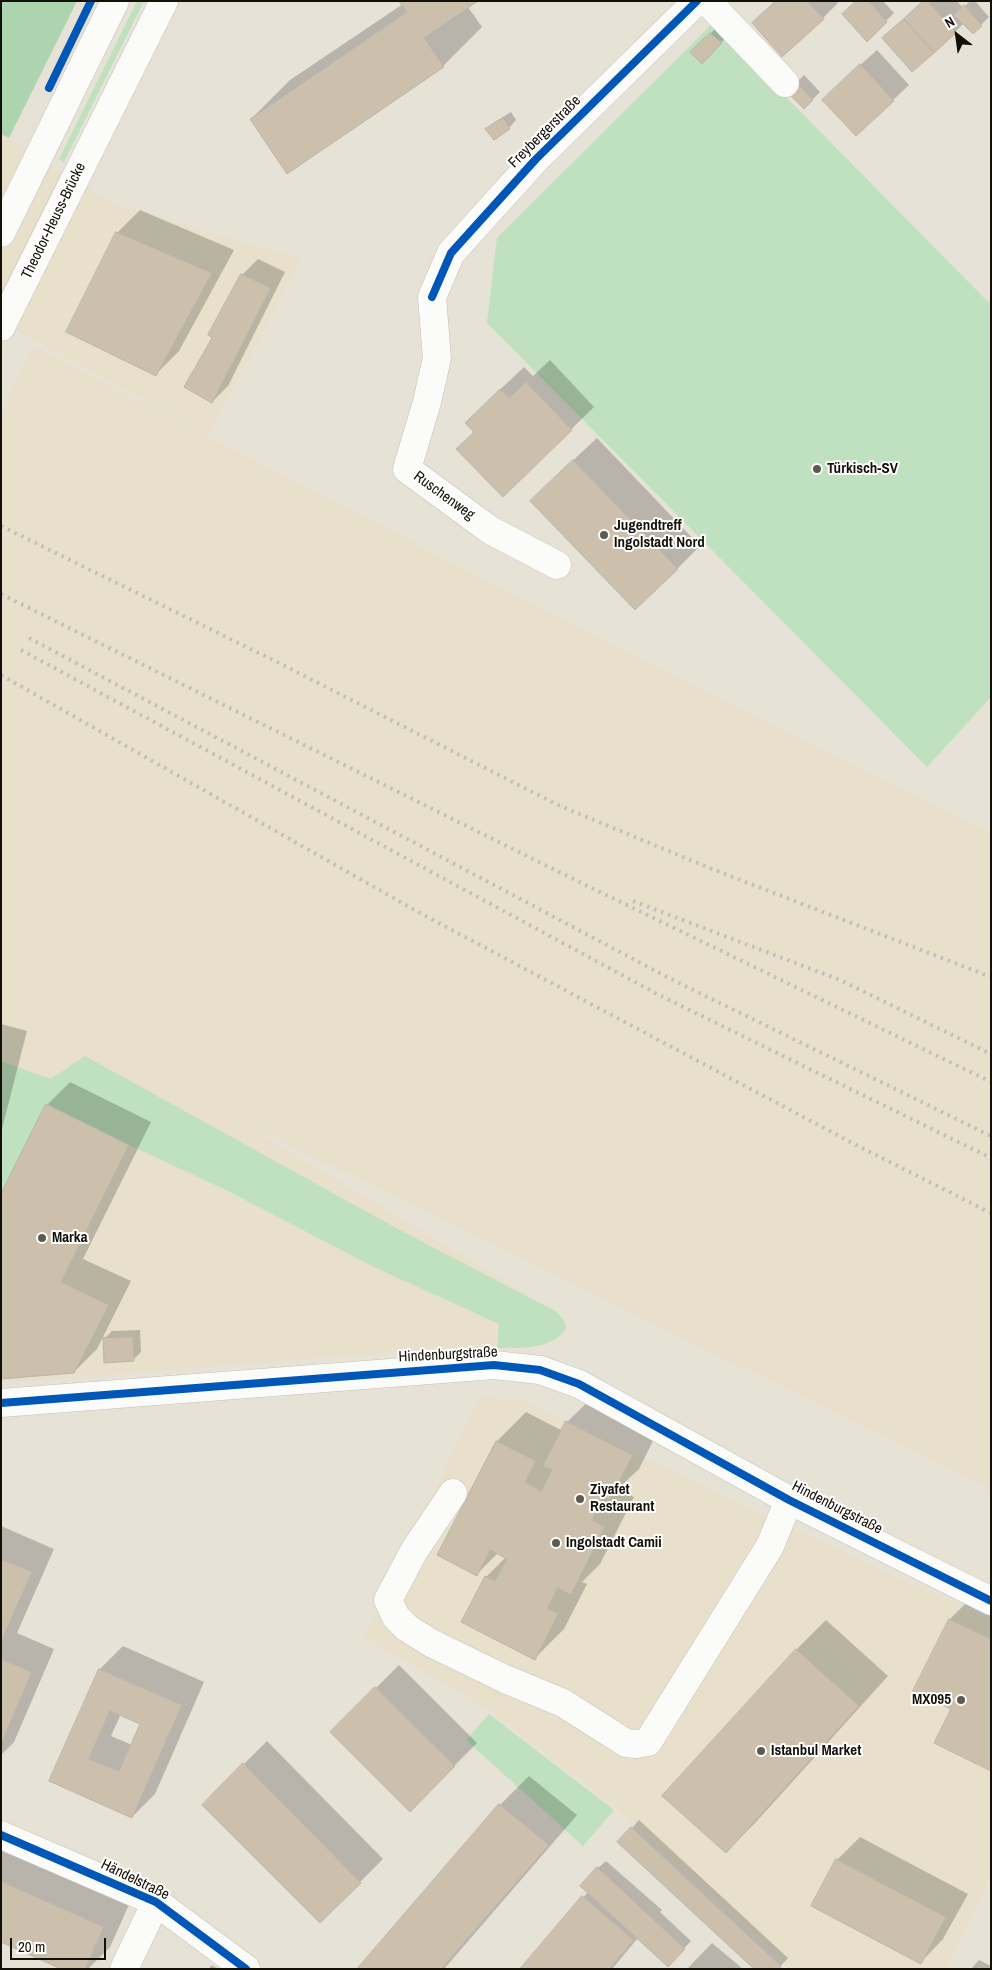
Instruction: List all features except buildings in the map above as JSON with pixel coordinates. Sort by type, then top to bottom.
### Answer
[{"type":"street","points":[[1,233],[115,1]]},
{"type":"street","name":"Theodor-Heuss-Brücke","points":[[1,327],[164,1]]},
{"type":"street","name":"Freybergerstraße","points":[[432,297],[451,253],[457,246],[536,159],[697,1]]},
{"type":"street","points":[[707,1],[785,83]]},
{"type":"street","name":"Ruschenweg","points":[[432,297],[437,358],[427,402],[407,470],[490,530],[556,565]]},
{"type":"street","name":"Hindenburgstraße","points":[[1,1403],[494,1364],[540,1370],[579,1384],[789,1500],[991,1601]]},
{"type":"street","points":[[453,1493],[414,1551],[388,1600],[396,1617],[407,1628],[430,1643],[506,1679],[563,1702],[626,1743],[636,1744],[648,1742],[770,1546],[789,1500]]},
{"type":"street","name":"Händelstraße","points":[[1,1835],[156,1902],[246,1969]]},
{"type":"street","points":[[124,1969],[156,1902]]},
{"type":"shaded area","points":[[1,134],[118,206],[302,259],[208,434],[1,323]]},
{"type":"shaded area","points":[[34,346],[406,539],[765,721],[991,832],[991,1489],[230,1116],[557,1312],[564,1320],[566,1328],[561,1336],[530,1348],[447,1348],[1,1383],[1,412]]},
{"type":"shaded area","points":[[479,1397],[525,1401],[780,1523],[991,1620],[991,1878],[945,1969],[796,1969],[784,1961],[619,1810],[491,1711],[364,1637]]},
{"type":"green space","points":[[1,1],[77,1],[9,138],[1,134]]},
{"type":"green space","points":[[137,1],[144,1],[64,162],[59,159]]},
{"type":"green space","name":"Türkisch-SV","points":[[713,23],[991,305],[991,697],[927,767],[487,323],[497,238]]},
{"type":"green space","points":[[85,1056],[398,1229],[557,1312],[564,1320],[566,1328],[560,1335],[544,1344],[497,1348],[499,1324],[374,1267],[226,1190],[47,1104],[1,1194],[1,1061],[51,1079]]},
{"type":"green space","points":[[489,1714],[614,1810],[583,1846],[466,1740]]},
{"type":"railway","points":[[1,526],[271,659],[558,805],[712,869],[991,977]]},
{"type":"railway","points":[[1,594],[561,873],[991,1082]]},
{"type":"railway","points":[[29,638],[669,978],[991,1136]]},
{"type":"railway","points":[[21,650],[659,995],[991,1158]]},
{"type":"railway","points":[[1,675],[420,913],[856,1145],[991,1213]]},
{"type":"railway","points":[[633,901],[840,980],[991,1054]]},
{"type":"cycle path","points":[[49,88],[91,1]]},
{"type":"cycle path","points":[[432,297],[451,253],[536,159],[697,1]]},
{"type":"cycle path","points":[[1,1403],[494,1365],[540,1370],[579,1384],[789,1500],[991,1601]]},
{"type":"cycle path","points":[[1,1835],[156,1902],[246,1969]]},
{"type":"place","name":"Türkisch-SV","points":[[817,469]]},
{"type":"place","name":"Jugendtreff Ingolstadt Nord","points":[[604,535]]},
{"type":"place","name":"Marka","points":[[42,1238]]},
{"type":"place","name":"Ziyafet Restaurant","points":[[580,1499]]},
{"type":"place","name":"Ingolstadt Camii","points":[[556,1543]]},
{"type":"place","name":"MX095","points":[[961,1700]]},
{"type":"place","name":"Istanbul Market","points":[[761,1751]]}]
